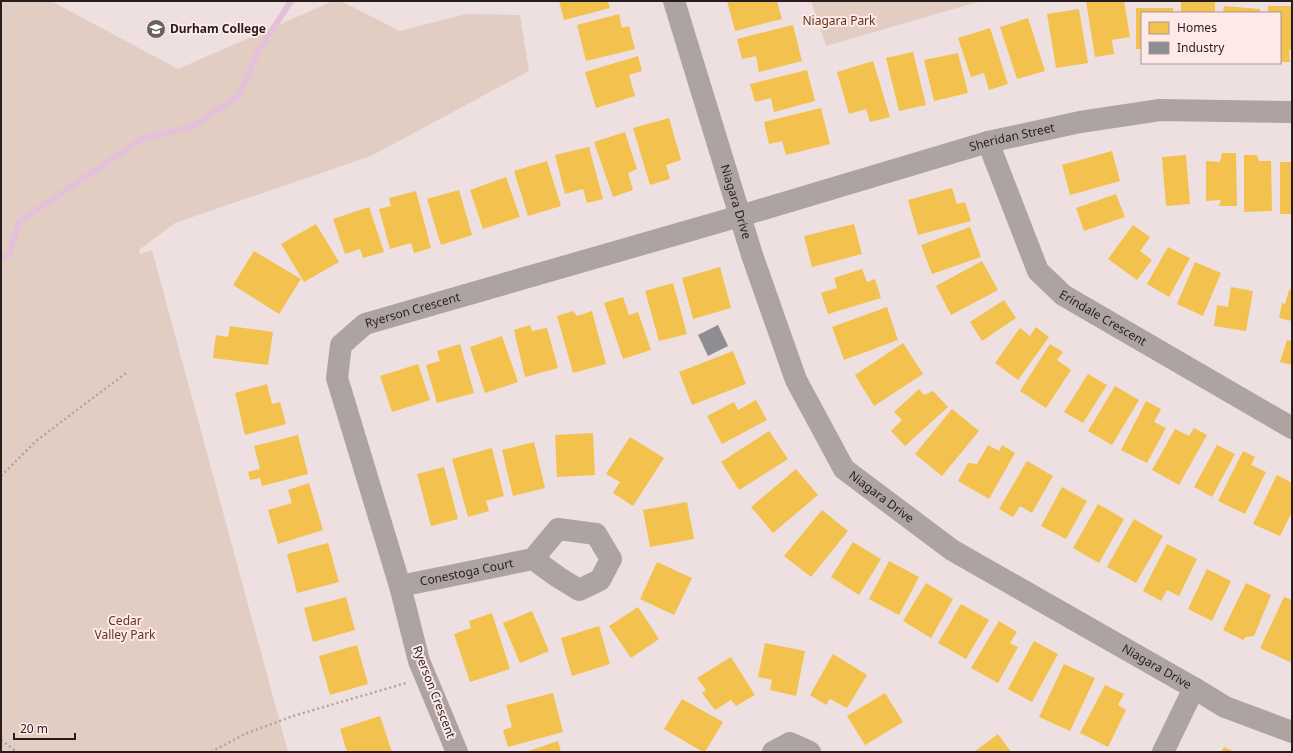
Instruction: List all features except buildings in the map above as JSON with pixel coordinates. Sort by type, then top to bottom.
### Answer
[{"type":"street","name":"Niagara Drive","points":[[674,1],[752,255],[796,380],[844,469],[952,550],[1225,707],[1292,732]]},
{"type":"street","name":"Sheridan Street","points":[[740,216],[988,142],[1080,122],[1160,110],[1292,112]]},
{"type":"street","name":"Erindale Crescent","points":[[988,142],[1038,271],[1063,294],[1292,428]]},
{"type":"street","name":"Ryerson Crescent","points":[[457,752],[419,661],[400,586],[337,378],[342,345],[364,324],[740,216]]},
{"type":"street","name":"Conestoga Court","points":[[400,586],[533,559]]},
{"type":"street","points":[[1163,752],[1194,688]]},
{"type":"street","points":[[773,752],[790,743],[810,752]]},
{"type":"path","points":[[1,476],[36,441],[126,373]]},
{"type":"path","points":[[211,752],[245,734],[293,716],[426,678]]},
{"type":"path","points":[[1,740],[17,752]]},
{"type":"green space","name":"Cedar Valley Park","points":[[1,1],[51,1],[178,69],[333,1],[341,1],[400,31],[466,14],[520,15],[529,71],[371,156],[175,223],[139,250],[140,254],[152,250],[288,752],[1,752]]},
{"type":"green space","name":"Niagara Park","points":[[811,1],[981,1],[826,46]]},
{"type":"waterway","points":[[1,259],[9,256],[19,222],[142,139],[191,127],[239,96],[256,55],[291,1]]},
{"type":"place","name":"Durham College","points":[[156,29]]}]
